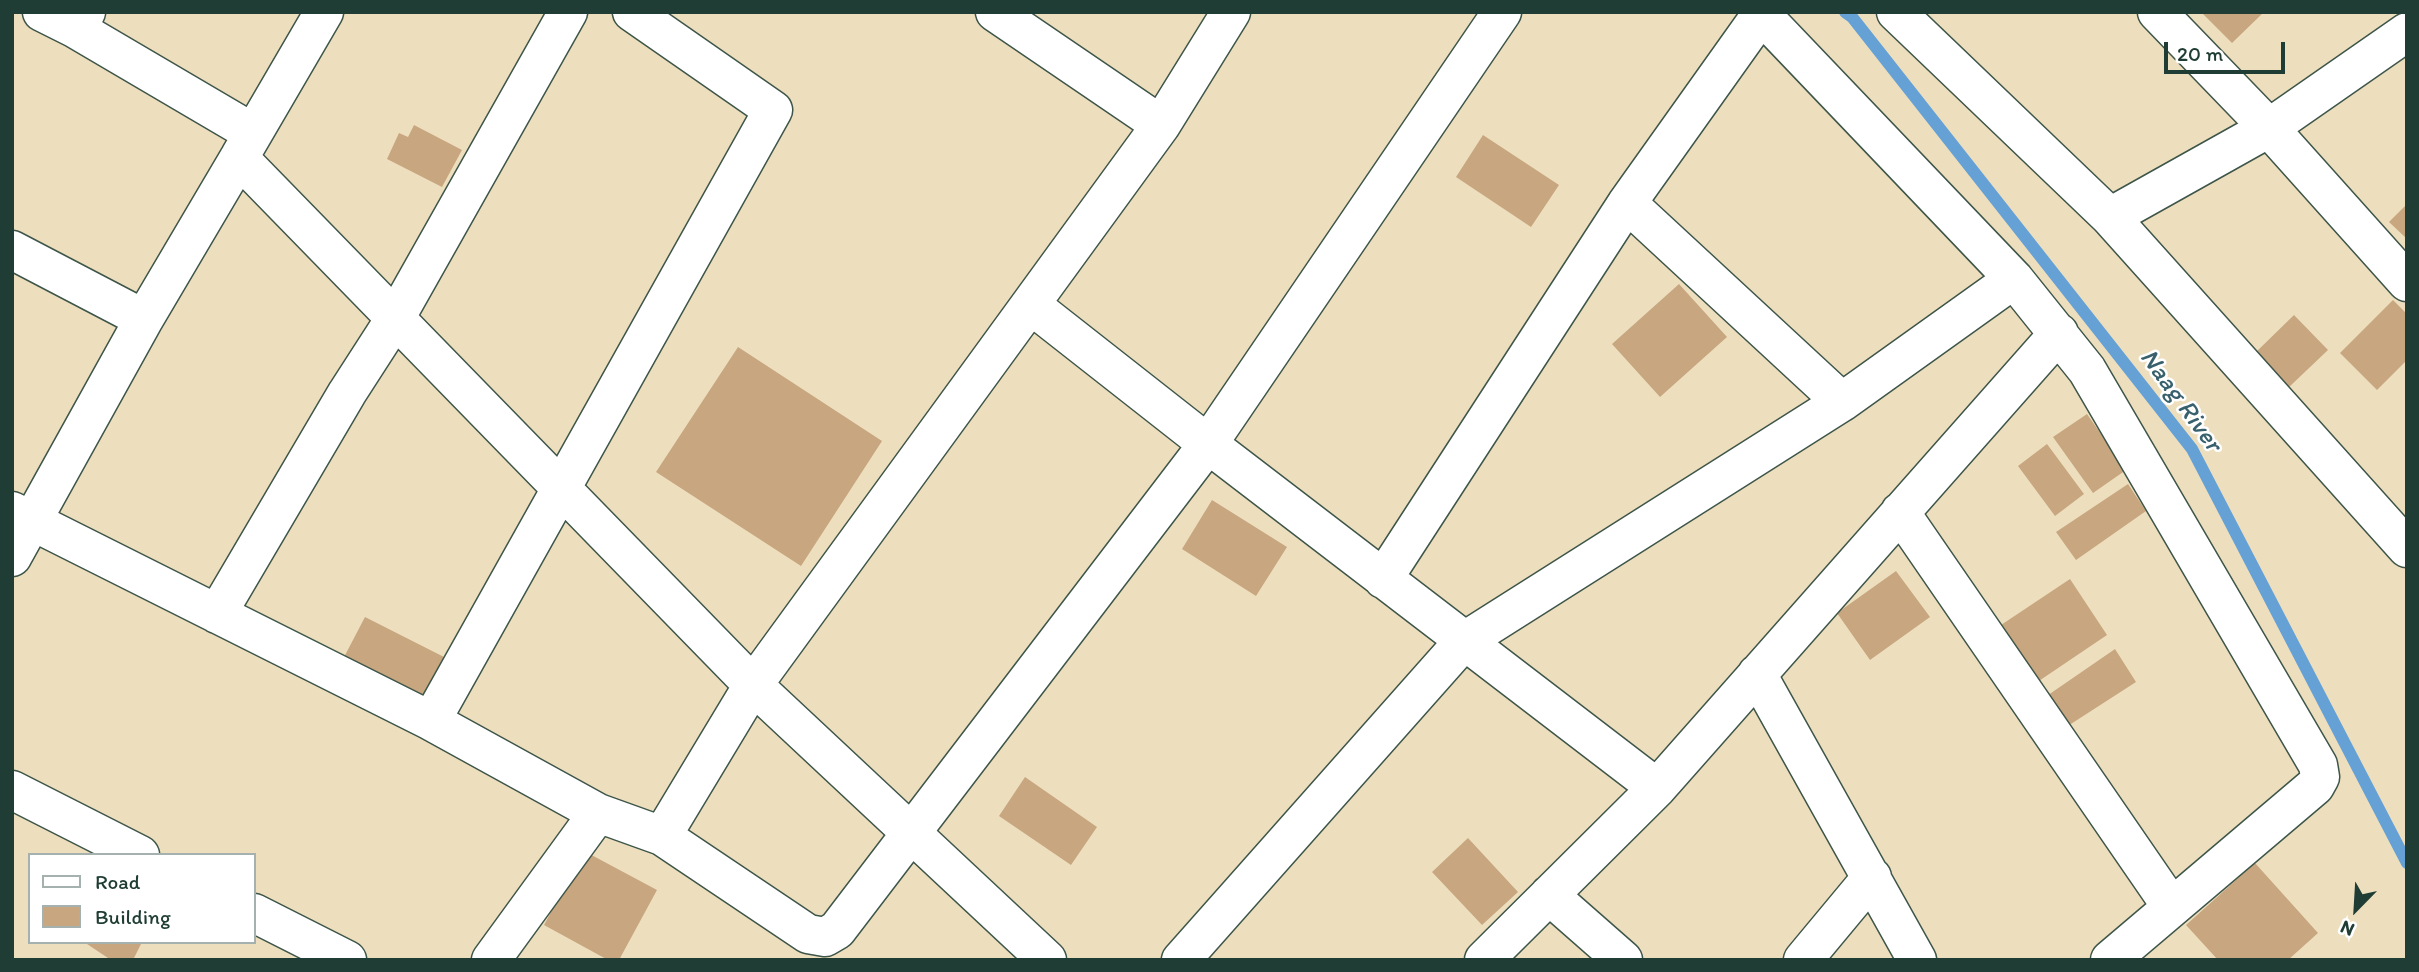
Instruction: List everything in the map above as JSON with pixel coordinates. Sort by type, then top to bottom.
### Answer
[{"type":"street","points":[[42,12],[81,20],[246,146],[396,317],[752,685],[912,831],[1047,960]]},
{"type":"street","points":[[12,557],[22,516],[144,319],[324,12]]},
{"type":"street","points":[[217,614],[347,393],[396,317],[568,12]]},
{"type":"street","points":[[431,721],[773,110],[632,12]]},
{"type":"street","points":[[995,12],[1161,125]]},
{"type":"street","points":[[662,836],[752,685],[1161,125],[1231,12]]},
{"type":"street","points":[[22,516],[431,721],[598,813],[662,836],[808,934],[825,937],[837,930],[1208,444],[1502,12]]},
{"type":"street","points":[[1896,12],[2110,217],[2407,548]]},
{"type":"street","points":[[2157,12],[2269,128],[2407,282]]},
{"type":"street","points":[[1383,579],[1627,204],[1761,13],[2014,279],[2060,333],[2087,370],[2318,765],[2320,777],[2315,786],[2110,960]]},
{"type":"street","points":[[2110,217],[2269,128],[2407,32]]},
{"type":"street","points":[[1627,204],[1842,402]]},
{"type":"street","points":[[12,250],[144,319]]},
{"type":"street","points":[[1181,960],[1462,642],[1842,402],[2014,279]]},
{"type":"street","points":[[1031,305],[1462,642],[1657,788]]},
{"type":"street","points":[[1484,960],[1657,788],[2060,333]]},
{"type":"street","points":[[1900,512],[2171,906]]},
{"type":"street","points":[[1757,674],[1917,960]]},
{"type":"street","points":[[12,790],[136,853]]},
{"type":"street","points":[[491,960],[598,813]]},
{"type":"street","points":[[1803,960],[1872,877]]},
{"type":"street","points":[[1549,895],[1623,960]]},
{"type":"street","points":[[256,913],[347,960]]},
{"type":"building","points":[[2201,12],[2264,12],[2232,43]]},
{"type":"building","points":[[414,125],[462,150],[442,187],[387,159],[399,133],[408,137]]},
{"type":"building","points":[[1483,135],[1559,185],[1531,227],[1456,177]]},
{"type":"building","points":[[2407,204],[2407,239],[2389,222]]},
{"type":"building","points":[[1679,284],[1727,337],[1660,397],[1612,344]]},
{"type":"building","points":[[2393,300],[2407,314],[2407,360],[2377,390],[2340,353]]},
{"type":"building","points":[[2294,315],[2328,350],[2287,389],[2254,354]]},
{"type":"building","points":[[738,347],[882,441],[801,566],[656,472]]},
{"type":"building","points":[[2087,414],[2126,470],[2093,493],[2053,437]]},
{"type":"building","points":[[2047,444],[2084,494],[2055,516],[2018,466]]},
{"type":"building","points":[[2128,484],[2146,511],[2076,560],[2056,532]]},
{"type":"building","points":[[1212,500],[1287,547],[1256,596],[1182,549]]},
{"type":"building","points":[[1896,571],[1930,617],[1870,660],[1837,613]]},
{"type":"building","points":[[2070,579],[2107,635],[2027,689],[1989,633]]},
{"type":"building","points":[[365,617],[444,657],[422,702],[342,661]]},
{"type":"building","points":[[2115,649],[2136,682],[2060,731],[2038,702]]},
{"type":"building","points":[[1025,777],[1097,827],[1071,865],[999,816]]},
{"type":"building","points":[[1468,838],[1518,892],[1482,925],[1432,872]]},
{"type":"building","points":[[584,851],[657,890],[619,960],[608,960],[544,925]]},
{"type":"building","points":[[2255,863],[2318,933],[2288,960],[2218,960],[2186,925]]},
{"type":"building","points":[[87,944],[141,944],[133,960],[111,960]]},
{"type":"waterway","name":"Naag River","points":[[1845,12],[1852,17],[2192,449],[2407,863]]}]
